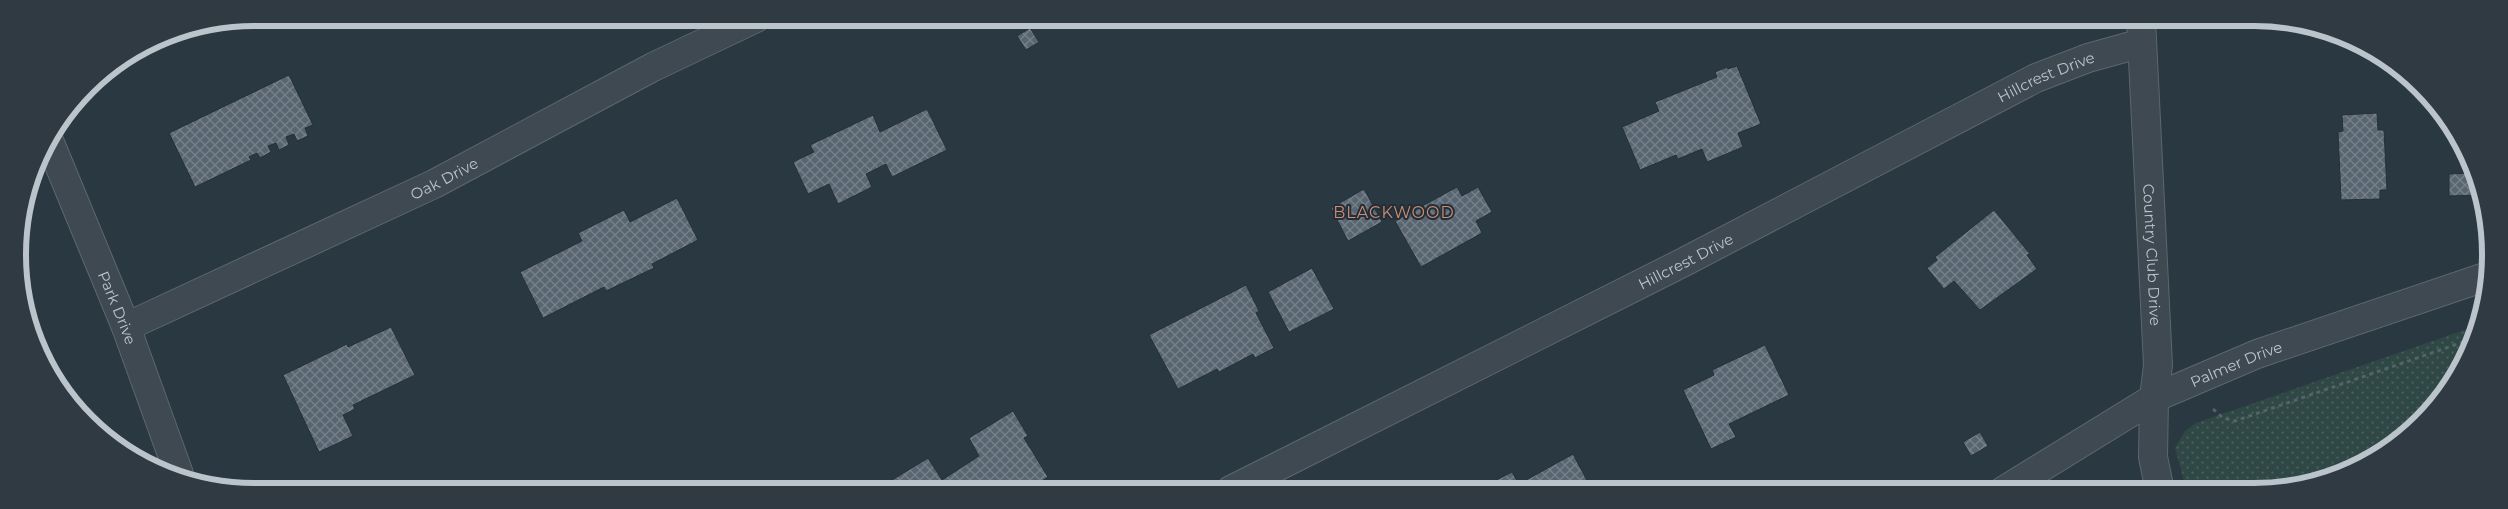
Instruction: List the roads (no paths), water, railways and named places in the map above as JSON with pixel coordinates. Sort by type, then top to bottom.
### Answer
[{"type":"street","name":"Oak Drive","points":[[126,327],[434,184],[653,68],[740,26]]},
{"type":"street","name":"Country Club Drive","points":[[2142,31],[2158,365],[2154,398],[2153,456],[2158,483]]},
{"type":"street","name":"Hillcrest Drive","points":[[1245,483],[1684,262],[2036,78],[2088,58],[2142,31]]},
{"type":"street","name":"Park Drive","points":[[52,149],[126,327],[177,469]]},
{"type":"street","name":"Palmer Drive","points":[[2016,483],[2154,398],[2257,354],[2480,279]]},
{"type":"district","name":"BLACKWOOD","points":[[1394,212]]}]
